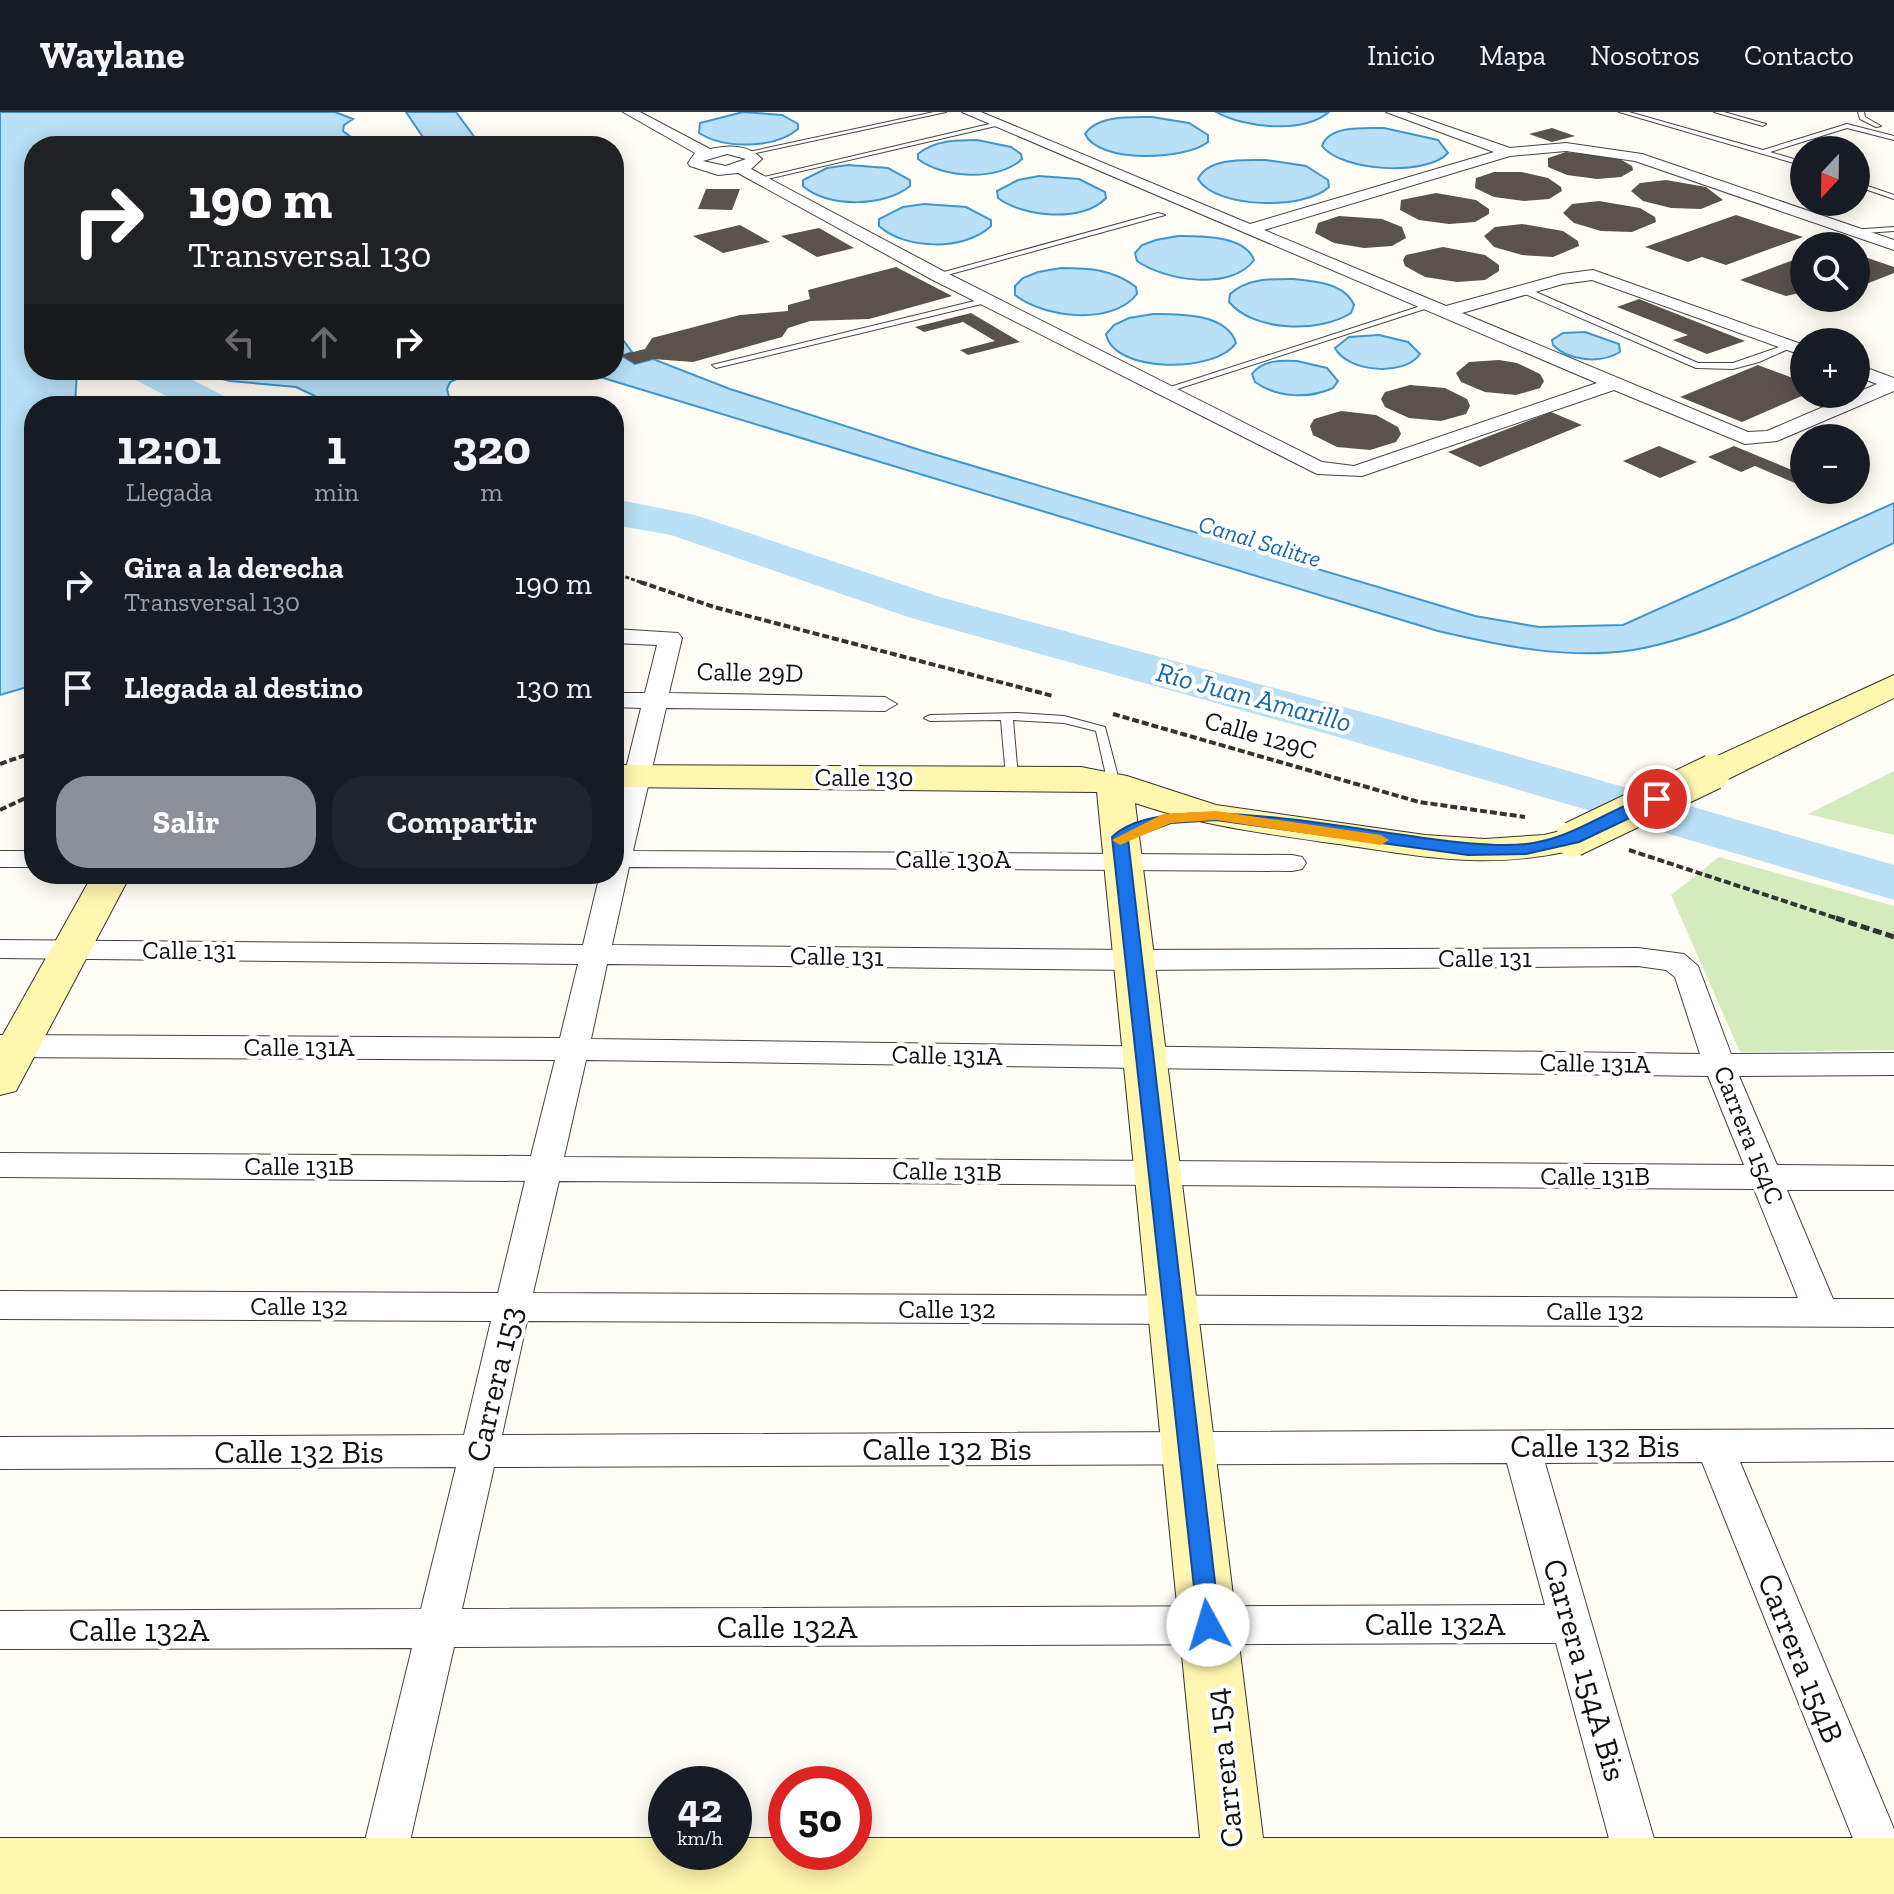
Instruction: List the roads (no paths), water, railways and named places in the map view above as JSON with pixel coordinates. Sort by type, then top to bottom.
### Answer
[{"type":"main road","points":[[1121,848],[1168,818],[1216,816],[1468,850],[1526,849],[1573,839],[1894,685]]},
{"type":"main road","name":"Calle 130","points":[[625,776],[1081,778],[1114,784],[1216,816]]},
{"type":"main road","name":"Carrera 154","points":[[1114,784],[1236,1882]]},
{"type":"main road","points":[[6,1057],[107,884]]},
{"type":"main road","points":[[0,1870],[377,1882],[1643,1882],[1891,1870]]},
{"type":"street","points":[[630,112],[706,153],[747,153],[755,159],[739,168],[707,168],[695,163],[706,153]]},
{"type":"street","points":[[969,112],[1753,439],[1770,437],[1894,384]]},
{"type":"street","points":[[1393,112],[1509,152]]},
{"type":"street","points":[[1248,230],[1509,152],[1566,147],[1637,157],[1849,232]]},
{"type":"street","points":[[739,168],[937,275],[1317,468],[1336,473],[1355,472],[1615,383]]},
{"type":"street","points":[[1870,238],[1894,245]]},
{"type":"street","points":[[1438,309],[1526,291],[1562,279],[1593,275],[1790,345]]},
{"type":"street","points":[[1870,375],[1894,384]]},
{"type":"street","name":"Carrera 153","points":[[624,636],[670,637],[654,701],[625,776]]},
{"type":"street","name":"Calle 29D","points":[[624,700],[885,704]]},
{"type":"street","name":"Calle 130A","points":[[624,867],[1121,848],[1292,863]]},
{"type":"street","points":[[0,859],[24,859]]},
{"type":"street","name":"Carrera 153","points":[[377,1882],[611,884]]},
{"type":"street","name":"Calle 131","points":[[0,949],[1133,960],[1638,957],[1674,961]]},
{"type":"street","name":"Carrera 154C","points":[[1674,961],[1688,973],[1719,1065],[1821,1312]]},
{"type":"street","name":"Calle 131A","points":[[6,1057],[573,1049],[1719,1065],[1894,1064]]},
{"type":"street","name":"Calle 131B","points":[[0,1165],[1894,1178]]},
{"type":"street","name":"Calle 132","points":[[0,1305],[1894,1313]]},
{"type":"street","name":"Carrera 154B","points":[[1714,1445],[1891,1870]]},
{"type":"street","name":"Calle 132 Bis","points":[[0,1453],[1894,1445]]},
{"type":"street","name":"Carrera 154A Bis","points":[[1521,1446],[1643,1882]]},
{"type":"street","name":"Calle 132A","points":[[0,1630],[1573,1624]]},
{"type":"lane","points":[[747,153],[943,112]]},
{"type":"lane","points":[[1622,112],[1790,160]]},
{"type":"lane","points":[[1717,112],[1763,124]]},
{"type":"lane","points":[[1861,112],[1862,118],[1873,124],[1894,129]]},
{"type":"lane","points":[[759,179],[998,124]]},
{"type":"lane","points":[[1763,152],[1847,126],[1894,138]]},
{"type":"lane","points":[[1870,189],[1894,197]]},
{"type":"lane","points":[[937,275],[1161,215]]},
{"type":"lane","points":[[1849,232],[1894,229]]},
{"type":"lane","points":[[1526,291],[1696,365],[1712,368],[1745,365],[1790,351]]},
{"type":"lane","points":[[716,365],[987,300]]},
{"type":"lane","points":[[1165,390],[1438,309]]},
{"type":"lane","points":[[930,718],[1063,719],[1101,729],[1114,784]]},
{"type":"lane","points":[[1007,718],[1012,777]]},
{"type":"water","points":[[0,112],[335,112],[353,119],[344,125],[343,131],[350,136],[24,136],[24,380],[76,380],[76,396],[24,396],[24,688],[0,695]]},
{"type":"water","points":[[406,112],[456,112],[474,136],[422,136]]},
{"type":"water","points":[[743,112],[782,115],[798,124],[798,129],[776,140],[749,144],[722,142],[699,133],[700,123]]},
{"type":"water","points":[[1216,112],[1329,112],[1304,124],[1273,126],[1242,122]]},
{"type":"water","points":[[1152,117],[1189,123],[1208,135],[1208,142],[1181,153],[1144,156],[1107,150],[1093,144],[1085,134],[1106,120]]},
{"type":"water","points":[[1384,128],[1438,140],[1448,153],[1422,166],[1384,168],[1347,161],[1322,146],[1332,134],[1340,131]]},
{"type":"water","points":[[977,140],[1011,147],[1021,154],[1022,159],[999,171],[970,175],[941,170],[918,159],[918,154],[939,143]]},
{"type":"water","points":[[1266,160],[1306,166],[1328,180],[1329,187],[1301,200],[1261,203],[1223,196],[1208,189],[1198,179],[1203,172],[1219,163]]},
{"type":"water","points":[[848,165],[888,168],[910,180],[910,186],[886,198],[856,202],[826,198],[803,186],[803,180],[827,168]]},
{"type":"water","points":[[1039,176],[1079,179],[1105,192],[1106,198],[1083,211],[1053,214],[1022,210],[998,198],[997,191],[1018,180]]},
{"type":"water","points":[[924,204],[966,207],[991,220],[991,226],[966,240],[935,244],[904,240],[879,226],[879,219],[903,207]]},
{"type":"water","points":[[1178,236],[1232,241],[1249,252],[1254,260],[1230,276],[1197,280],[1163,273],[1137,261],[1135,253],[1142,245]]},
{"type":"water","points":[[1061,268],[1109,273],[1136,287],[1137,294],[1111,311],[1078,315],[1043,309],[1015,295],[1015,286],[1023,278]]},
{"type":"water","points":[[1293,279],[1328,284],[1344,292],[1354,305],[1351,313],[1322,324],[1288,326],[1254,319],[1229,302],[1230,294],[1244,285],[1260,280]]},
{"type":"water","points":[[1153,314],[1188,315],[1212,321],[1231,333],[1236,343],[1225,353],[1208,360],[1166,365],[1127,356],[1113,347],[1106,334],[1114,325],[1129,318]]},
{"type":"water","points":[[1585,332],[1619,344],[1620,352],[1604,358],[1585,359],[1567,355],[1553,345],[1552,340],[1563,333]]},
{"type":"water","points":[[1379,335],[1408,342],[1420,354],[1402,366],[1376,369],[1351,362],[1335,348],[1349,337]]},
{"type":"water","name":"Canal Salitre","points":[[624,341],[632,352],[624,355]]},
{"type":"water","name":"Canal Salitre","points":[[624,357],[635,364],[653,359],[730,389],[923,451],[1475,616],[1539,627],[1623,625],[1894,503],[1894,543],[1732,620],[1665,643],[1609,653],[1560,652],[1438,631],[610,380],[624,380]]},
{"type":"water","points":[[1297,361],[1327,368],[1338,381],[1333,388],[1324,392],[1304,395],[1283,394],[1255,382],[1252,374],[1266,363]]},
{"type":"water","points":[[226,380],[454,380],[447,389],[449,396],[315,396],[296,387]]},
{"type":"waterway","name":"Río Juan Amarillo","points":[[164,380],[195,396]]},
{"type":"waterway","name":"Río Juan Amarillo","points":[[624,514],[680,524],[924,607],[1370,730],[1894,883]]}]
